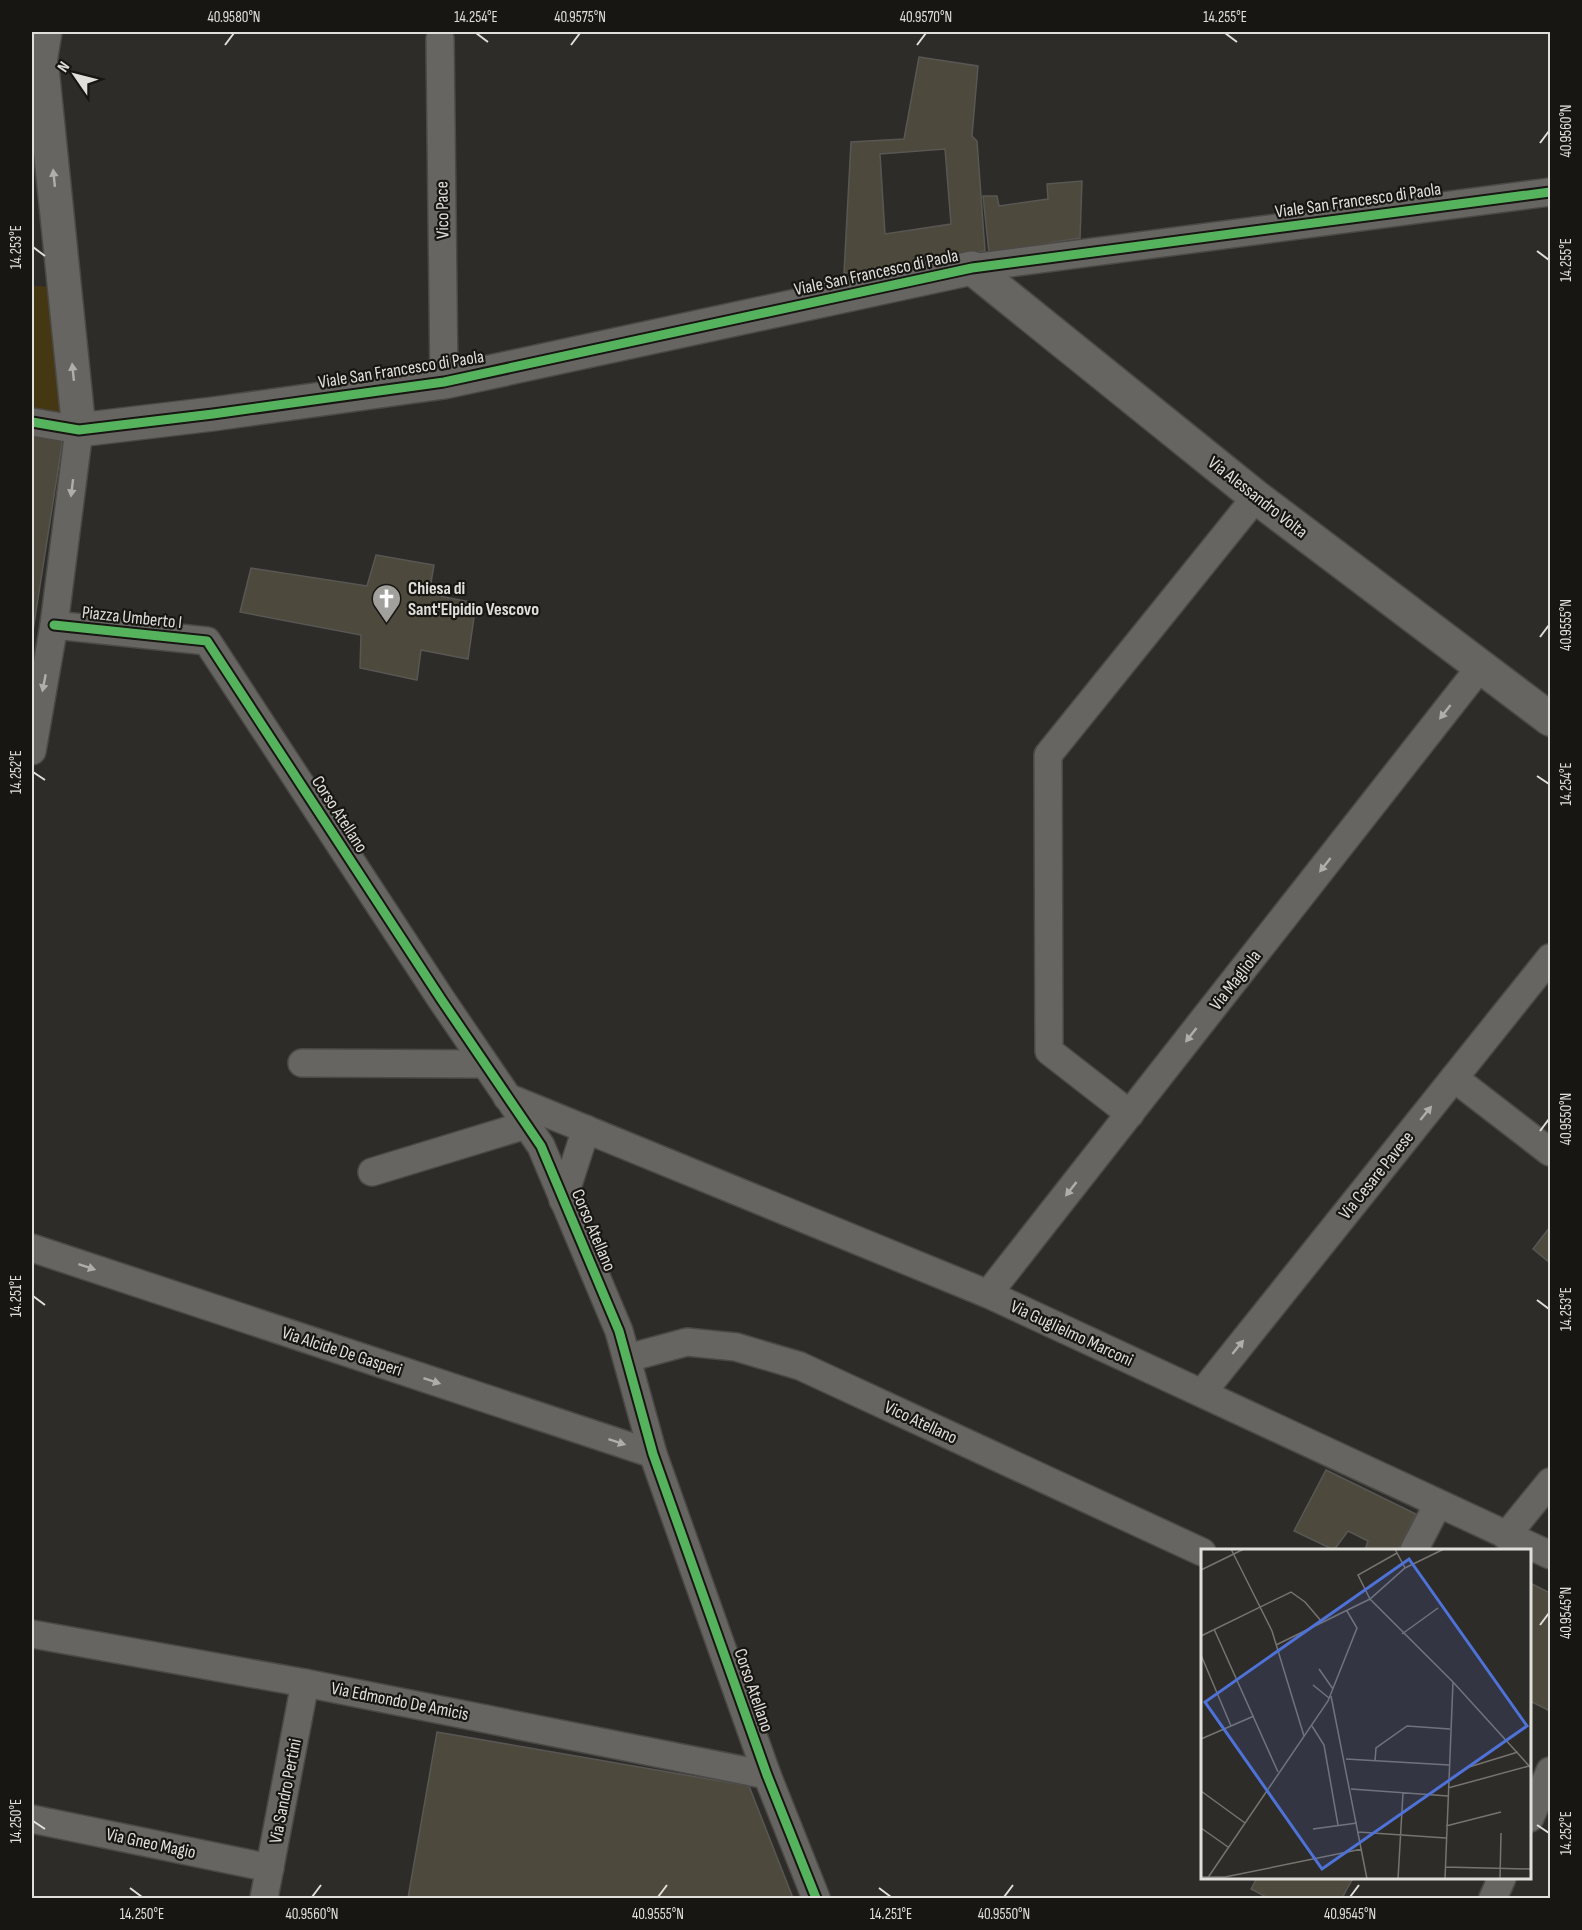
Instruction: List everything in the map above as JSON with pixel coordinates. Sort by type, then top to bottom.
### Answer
[{"type":"street","points":[[32,422],[79,430],[37,68],[48,32]]},
{"type":"street","name":"Vico Pace","points":[[440,39],[444,382]]},
{"type":"street","name":"Viale San Francesco di Paola","points":[[79,430],[444,382],[972,268],[1551,192]]},
{"type":"street","name":"Via Alessandro Volta","points":[[972,268],[1256,497],[1551,719]]},
{"type":"street","name":"Piazza Umberto I","points":[[79,430],[54,625],[207,641]]},
{"type":"street","points":[[1130,1114],[1049,1051],[1048,755],[1256,497]]},
{"type":"street","points":[[32,751],[54,625]]},
{"type":"street","name":"Corso Atellano","points":[[207,641],[484,1064],[541,1146],[628,1358],[653,1454],[766,1775],[816,1899]]},
{"type":"street","name":"Via Magliola","points":[[988,1294],[1481,666]]},
{"type":"street","name":"Via Cesare Pavese","points":[[1202,1393],[1551,958]]},
{"type":"street","points":[[302,1063],[484,1064]]},
{"type":"street","points":[[1454,1078],[1551,1152]]},
{"type":"street","name":"Via Guglielmo Marconi","points":[[507,1097],[988,1294],[1551,1555]]},
{"type":"street","points":[[372,1172],[526,1125]]},
{"type":"street","points":[[563,1200],[586,1129]]},
{"type":"street","name":"Via Alcide De Gasperi","points":[[32,1248],[653,1454]]},
{"type":"street","name":"Vico Atellano","points":[[628,1358],[687,1342],[736,1347],[800,1366],[1201,1551]]},
{"type":"street","points":[[1506,1536],[1551,1482]]},
{"type":"street","points":[[1415,1549],[1438,1504]]},
{"type":"street","name":"Via Edmondo De Amicis","points":[[32,1634],[305,1683],[766,1775]]},
{"type":"street","name":"Via Sandro Pertini","points":[[264,1899],[305,1683]]},
{"type":"street","points":[[1531,1816],[1551,1771]]},
{"type":"street","name":"Via Gneo Magio","points":[[32,1818],[270,1868]]},
{"type":"street","points":[[1493,1899],[1502,1879]]},
{"type":"shaded area","points":[[32,286],[61,287],[74,417],[32,412]]},
{"type":"building","points":[[919,57],[978,66],[972,136],[977,141],[985,251],[844,273],[851,142],[904,139]],"holes":[[[945,149],[951,224],[885,234],[880,154]]]},
{"type":"building","points":[[1082,181],[1080,238],[989,253],[983,196],[997,196],[999,206],[1048,199],[1047,184]]},
{"type":"building","points":[[32,433],[63,438],[32,637]]},
{"type":"building","name":"Chiesa di Sant'Elpidio Vescovo","points":[[376,555],[434,565],[429,594],[476,603],[468,659],[421,650],[417,680],[360,668],[361,635],[240,612],[251,568],[367,586]]},
{"type":"building","points":[[1550,1227],[1550,1263],[1533,1249]]},
{"type":"building","points":[[1326,1470],[1416,1514],[1398,1549],[1365,1549],[1368,1541],[1348,1531],[1335,1549],[1332,1549],[1294,1531]]},
{"type":"building","points":[[1531,1584],[1550,1593],[1550,1711],[1531,1702]]},
{"type":"building","points":[[437,1732],[749,1786],[793,1898],[408,1898]]},
{"type":"building","points":[[1256,1879],[1352,1879],[1342,1898],[1268,1898],[1251,1889]]},
{"type":"cycle path","points":[[32,422],[79,430],[444,382],[972,268],[1550,192]]},
{"type":"cycle path","points":[[54,625],[207,641],[441,999],[541,1146],[619,1331],[653,1454],[767,1775],[816,1898]]},
{"type":"place","name":"Chiesa di Sant'Elpidio Vescovo","points":[[387,624]]}]
